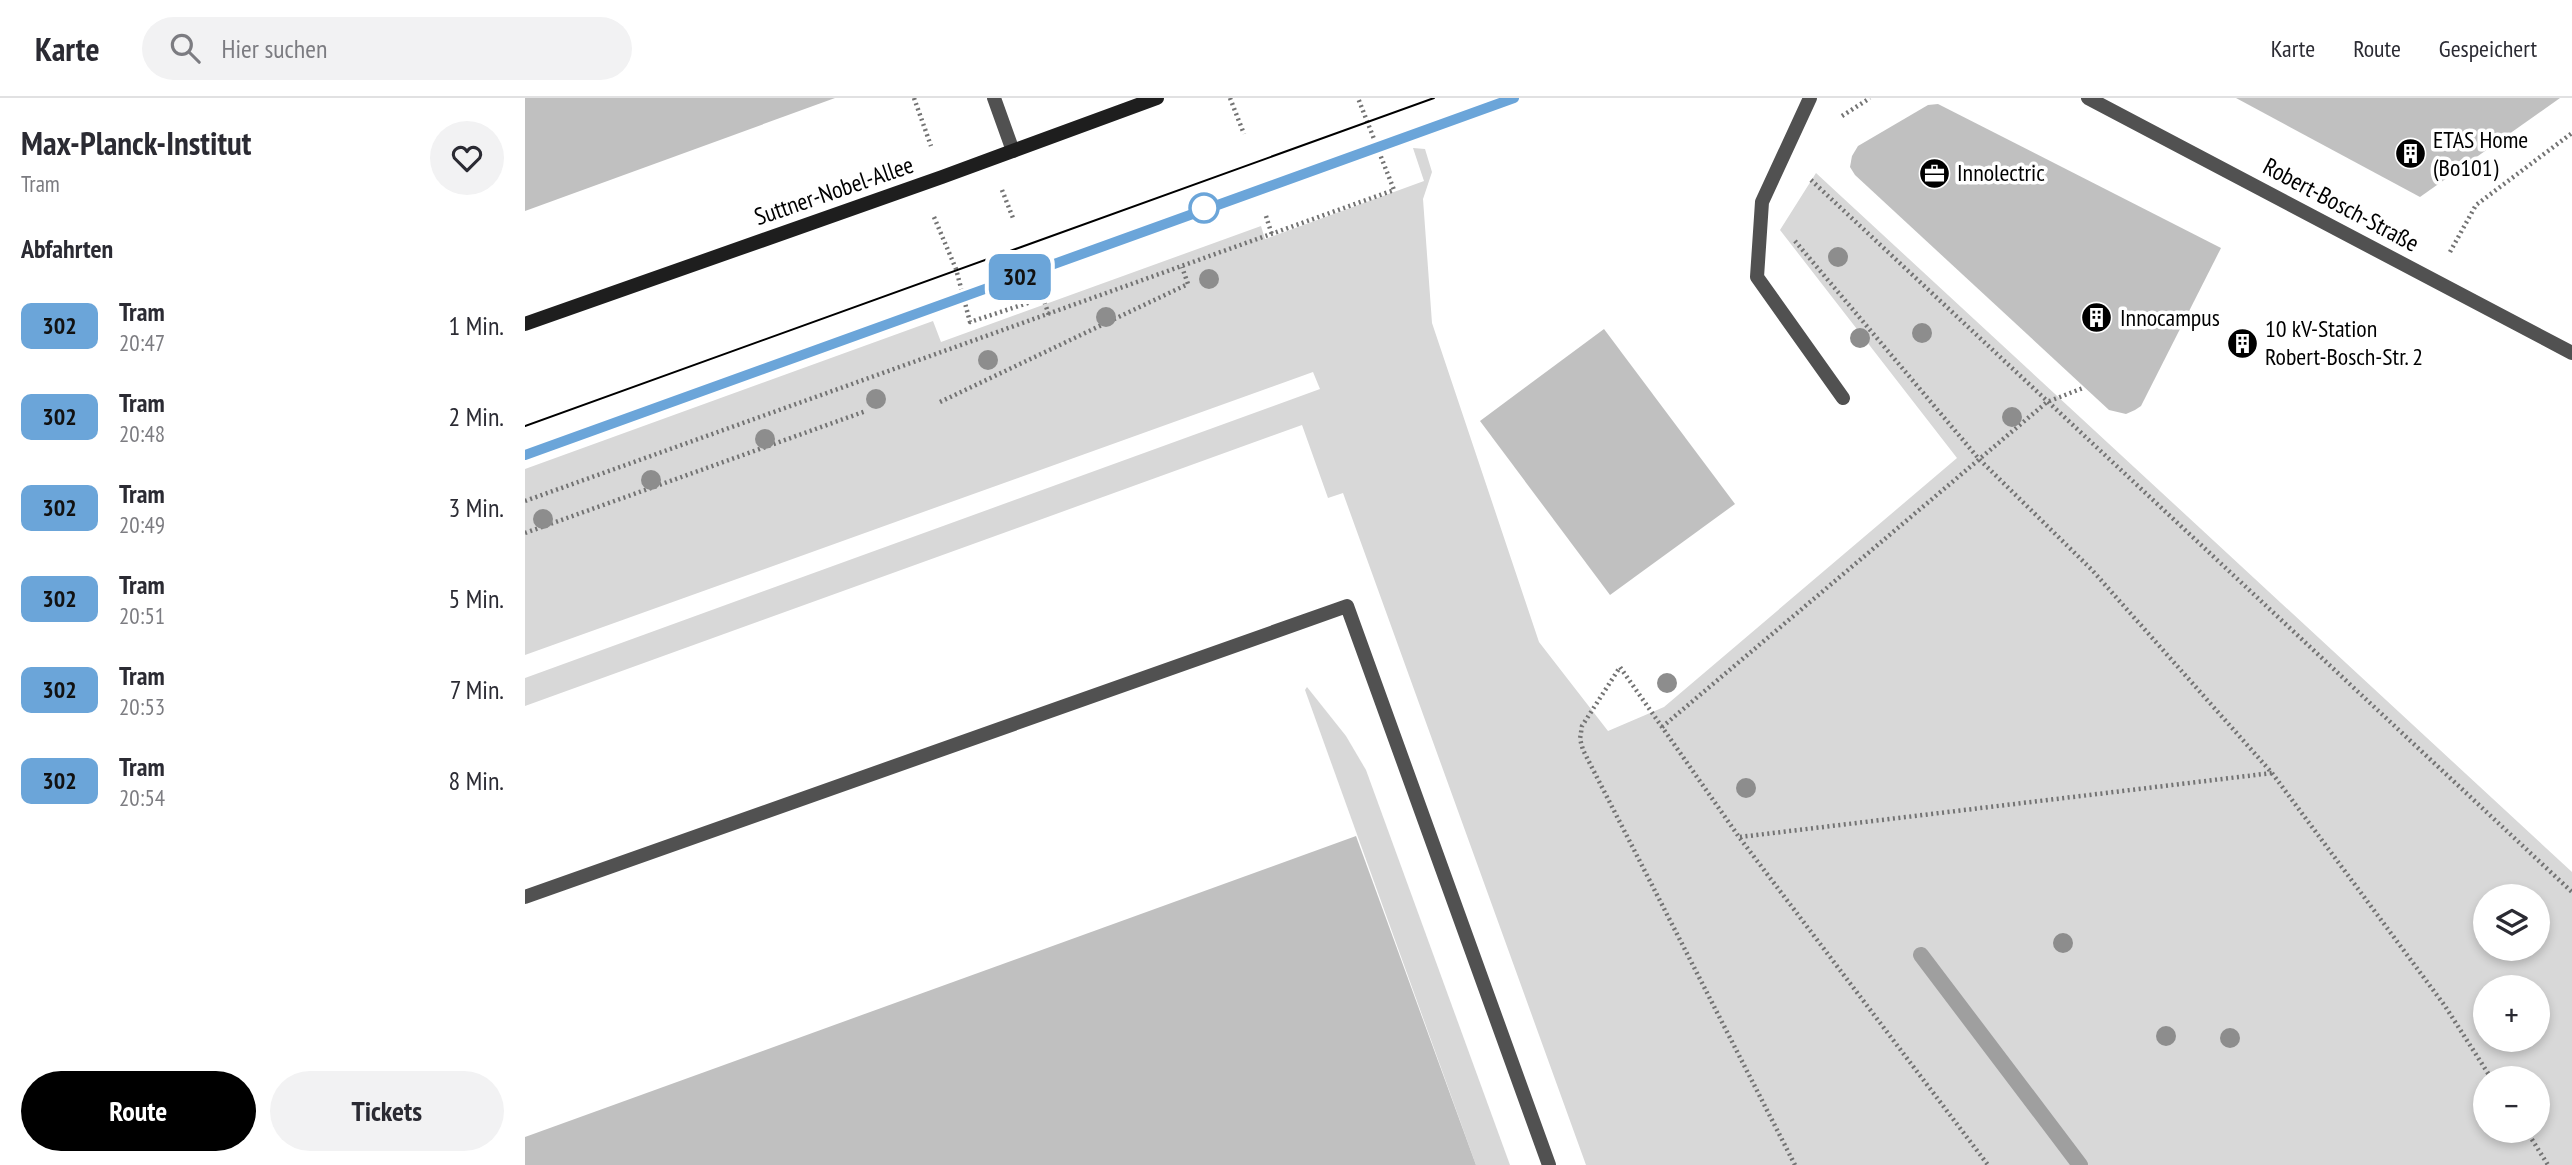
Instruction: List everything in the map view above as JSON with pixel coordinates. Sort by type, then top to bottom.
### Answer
[{"type":"street","points":[[995,98],[1013,151]]},
{"type":"street","name":"Suttner-Nobel-Allee","points":[[525,324],[1157,98]]},
{"type":"street","points":[[1810,98],[1762,202],[1757,277],[1843,398]]},
{"type":"street","name":"Robert-Bosch-Straße","points":[[2088,98],[2572,353]]},
{"type":"street","points":[[525,897],[1347,606],[1549,1165]]},
{"type":"path","points":[[914,98],[942,177]]},
{"type":"path","points":[[1230,98],[1244,134]]},
{"type":"path","points":[[525,501],[1394,190],[1358,98]]},
{"type":"path","points":[[2435,280],[2476,205],[2571,136]]},
{"type":"path","points":[[1784,154],[2572,892]]},
{"type":"path","points":[[921,184],[956,269],[970,322],[1043,298],[1049,315]]},
{"type":"path","points":[[1762,202],[1979,459],[2092,570],[2272,773],[2445,1006],[2483,1066]]},
{"type":"path","points":[[1266,216],[1272,235]]},
{"type":"path","points":[[940,401],[1188,284],[1182,267]]},
{"type":"path","points":[[1662,727],[2047,401],[2083,388]]},
{"type":"path","points":[[525,533],[866,411]]},
{"type":"path","points":[[1795,1165],[1583,750],[1580,739],[1582,726],[1620,667],[1739,837],[1988,1165]]},
{"type":"path","points":[[1739,837],[2272,773]]},
{"type":"path","points":[[2534,1143],[2548,1165]]},
{"type":"shaded area","points":[[1413,148],[1425,149],[1432,172],[1423,199],[1432,323],[1539,642],[1608,731],[1664,707],[1957,458],[1780,230],[1816,173],[2572,872],[2572,1165],[1586,1165],[1343,493],[1328,498],[1302,425],[525,706],[525,678],[1320,389],[1313,372],[525,655],[525,469],[933,321],[941,342],[1261,226],[1265,239],[1424,181]]},
{"type":"shaded area","points":[[1307,687],[1346,736],[1366,770],[1510,1165],[1476,1165],[1305,690]]},
{"type":"building","points":[[525,98],[835,98],[525,211]]},
{"type":"building","name":"ETAS Home (Bo101)","points":[[2236,98],[2560,98],[2420,197]]},
{"type":"building","name":"Innocampus","points":[[1938,104],[2221,248],[2141,406],[2135,410],[2126,414],[2109,410],[1855,175],[1850,167],[1858,146],[1928,105]]},
{"type":"building","points":[[1604,329],[1735,504],[1610,595],[1480,421]]},
{"type":"building","name":"10 kV-Station Robert-Bosch-Str. 2","points":[[2242,330],[2253,335],[2243,357],[2231,351]]},
{"type":"building","points":[[1356,836],[1476,1165],[525,1165],[525,1137]]},
{"type":"waterway","points":[[1921,955],[2080,1165]]},
{"type":"tram line","points":[[525,426],[1434,98]]},
{"type":"tram line","points":[[525,455],[1514,98]]},
{"type":"tram line","name":"302","points":[[525,455],[1514,98]]},
{"type":"place","name":"ETAS Home (Bo101)","points":[[2410,154]]},
{"type":"place","name":"Innolectric","points":[[1934,173]]},
{"type":"place","name":"Innocampus","points":[[2097,318]]},
{"type":"place","name":"10 kV-Station Robert-Bosch-Str. 2","points":[[2242,343]]}]
